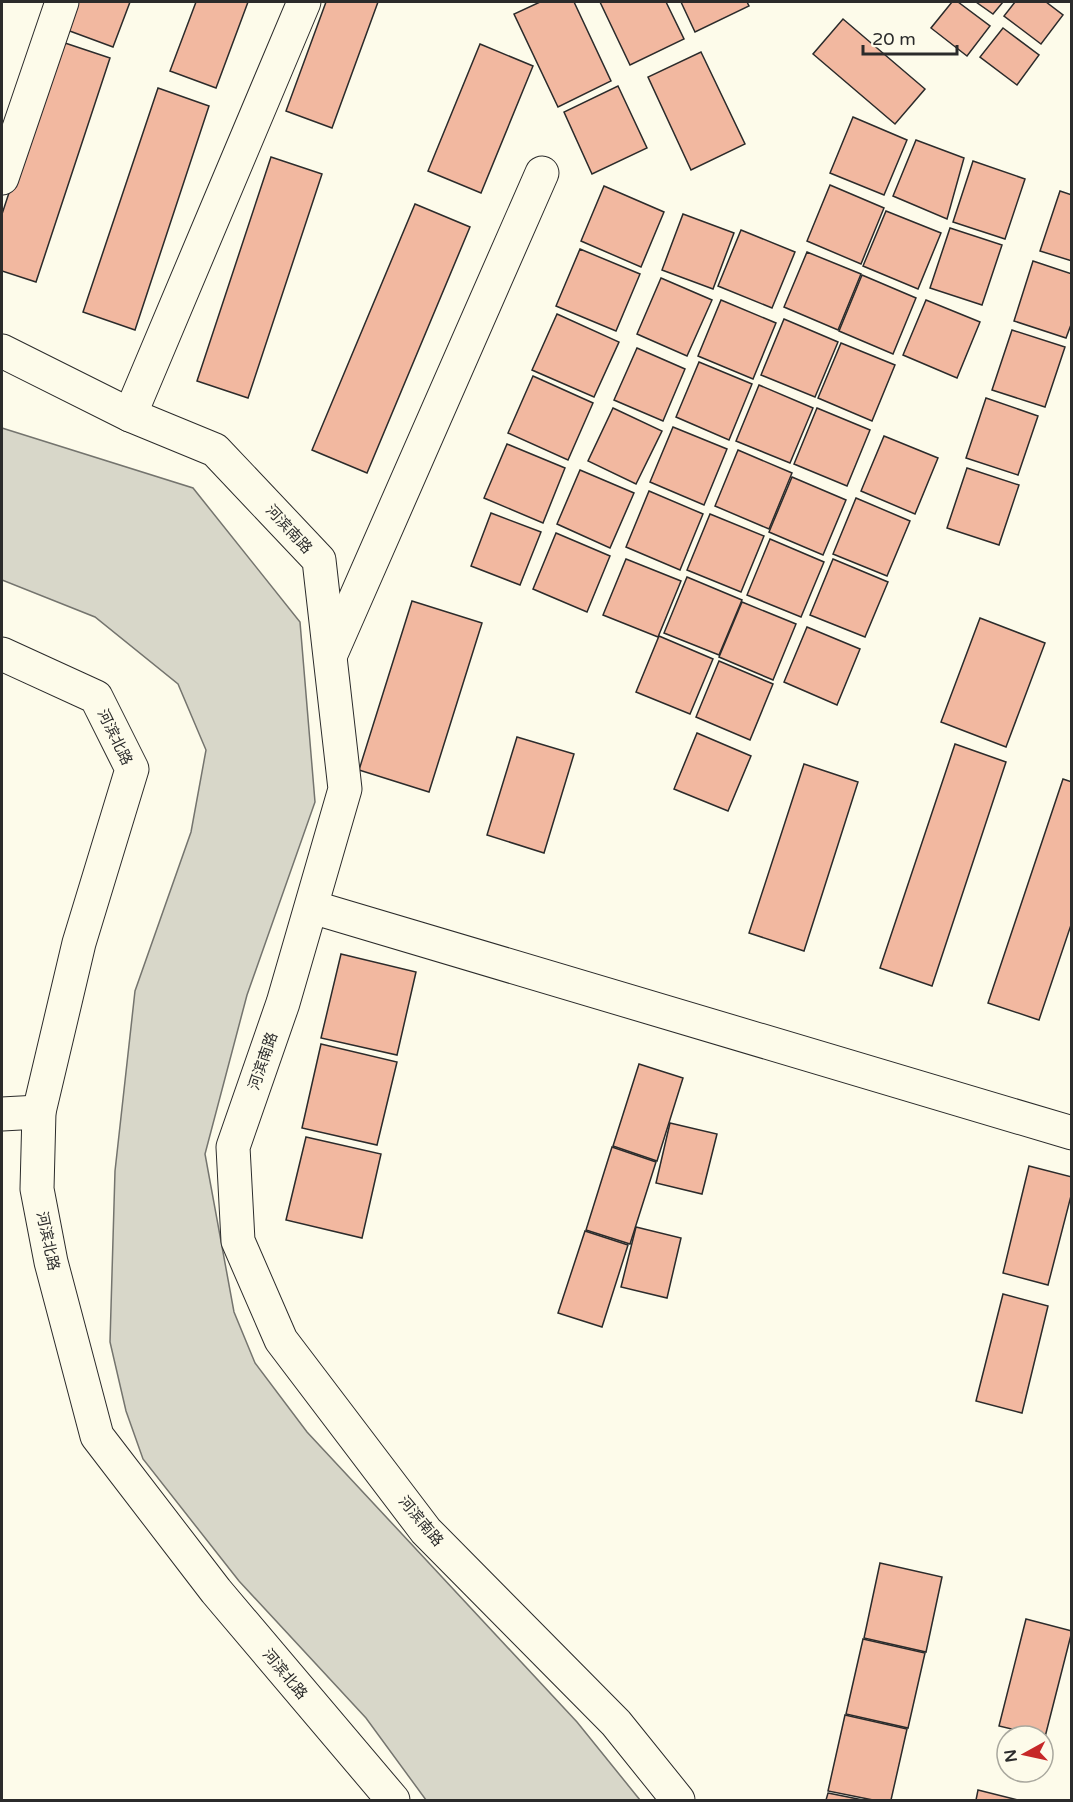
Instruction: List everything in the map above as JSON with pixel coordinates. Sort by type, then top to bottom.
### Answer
[{"type":"street","points":[[2,178],[62,2]]},
{"type":"street","points":[[130,416],[304,2]]},
{"type":"street","points":[[330,656],[542,173]]},
{"type":"street","name":"河滨南路","points":[[2,351],[130,416],[215,450],[319,560],[345,789],[284,1003],[233,1147],[238,1241],[282,1340],[426,1531],[615,1723],[678,1800]]},
{"type":"street","name":"河滨北路","points":[[2,654],[96,697],[132,769],[80,943],[39,1112],[37,1189],[51,1262],[97,1436],[216,1591],[393,1800]]},
{"type":"street","points":[[312,907],[1071,1133]]},
{"type":"street","points":[[2,1114],[39,1112]]},
{"type":"shaded area","points":[[2,428],[193,488],[300,622],[315,802],[247,995],[205,1154],[234,1312],[255,1363],[307,1432],[577,1722],[640,1800],[426,1800],[366,1718],[239,1581],[143,1459],[126,1411],[110,1342],[115,1171],[135,991],[191,832],[206,750],[178,684],[95,617],[2,580]]},
{"type":"building","points":[[77,2],[130,2],[113,47],[67,30]]},
{"type":"building","points":[[196,2],[248,2],[216,88],[170,71]]},
{"type":"building","points":[[326,2],[378,2],[332,128],[286,111]]},
{"type":"building","points":[[540,2],[574,2],[611,81],[558,107],[514,14]]},
{"type":"building","points":[[600,2],[666,2],[684,39],[630,65]]},
{"type":"building","points":[[681,2],[747,2],[749,6],[695,32]]},
{"type":"building","points":[[952,2],[958,2],[990,26],[967,56],[931,28]]},
{"type":"building","points":[[976,2],[1003,2],[993,14]]},
{"type":"building","points":[[1015,2],[1046,2],[1063,15],[1041,44],[1004,16]]},
{"type":"building","points":[[843,19],[925,89],[895,124],[813,54]]},
{"type":"building","points":[[1003,28],[1039,55],[1017,85],[980,57]]},
{"type":"building","points":[[59,41],[110,58],[36,282],[2,271],[2,214]]},
{"type":"building","points":[[480,44],[533,66],[481,193],[428,171]]},
{"type":"building","points":[[701,52],[745,144],[691,170],[648,77]]},
{"type":"building","points":[[618,86],[647,148],[592,174],[564,112]]},
{"type":"building","points":[[158,88],[209,106],[135,330],[83,312]]},
{"type":"building","points":[[853,117],[907,140],[884,195],[830,173]]},
{"type":"building","points":[[916,140],[964,158],[947,219],[893,196]]},
{"type":"building","points":[[271,157],[322,174],[248,398],[197,381]]},
{"type":"building","points":[[973,161],[1025,179],[1005,239],[953,222]]},
{"type":"building","points":[[830,185],[884,208],[861,264],[807,241]]},
{"type":"building","points":[[604,186],[664,212],[641,267],[581,241]]},
{"type":"building","points":[[1060,191],[1072,195],[1072,261],[1040,251]]},
{"type":"building","points":[[415,204],[470,227],[367,473],[312,450]]},
{"type":"building","points":[[886,211],[941,233],[918,289],[863,266]]},
{"type":"building","points":[[683,214],[734,233],[713,289],[662,270]]},
{"type":"building","points":[[950,228],[1002,245],[982,305],[930,288]]},
{"type":"building","points":[[741,230],[795,252],[772,308],[718,286]]},
{"type":"building","points":[[580,249],[640,274],[616,331],[556,306]]},
{"type":"building","points":[[807,252],[861,274],[838,330],[784,307]]},
{"type":"building","points":[[1033,261],[1072,274],[1072,322],[1066,338],[1014,321]]},
{"type":"building","points":[[862,275],[916,298],[893,354],[839,331]]},
{"type":"building","points":[[661,278],[712,300],[687,356],[637,334]]},
{"type":"building","points":[[721,300],[776,323],[753,379],[698,356]]},
{"type":"building","points":[[926,300],[980,322],[957,378],[903,355]]},
{"type":"building","points":[[557,314],[619,342],[594,397],[532,370]]},
{"type":"building","points":[[784,319],[838,342],[815,397],[761,375]]},
{"type":"building","points":[[1012,330],[1065,347],[1045,407],[992,390]]},
{"type":"building","points":[[841,343],[895,365],[872,421],[818,398]]},
{"type":"building","points":[[637,348],[685,369],[663,421],[614,400]]},
{"type":"building","points":[[699,362],[752,384],[729,440],[676,417]]},
{"type":"building","points":[[533,376],[593,403],[568,460],[508,433]]},
{"type":"building","points":[[759,385],[813,408],[790,463],[736,441]]},
{"type":"building","points":[[986,398],[1038,416],[1018,475],[966,458]]},
{"type":"building","points":[[613,408],[662,431],[636,484],[588,461]]},
{"type":"building","points":[[817,408],[870,430],[847,486],[794,464]]},
{"type":"building","points":[[673,427],[727,449],[704,505],[650,482]]},
{"type":"building","points":[[884,436],[938,458],[915,514],[861,491]]},
{"type":"building","points":[[507,444],[565,468],[543,523],[484,498]]},
{"type":"building","points":[[738,450],[792,473],[769,529],[715,506]]},
{"type":"building","points":[[967,468],[1019,485],[999,545],[947,528]]},
{"type":"building","points":[[580,470],[634,493],[610,548],[557,524]]},
{"type":"building","points":[[792,477],[846,500],[823,555],[769,532]]},
{"type":"building","points":[[649,491],[703,514],[680,570],[626,547]]},
{"type":"building","points":[[856,498],[910,521],[887,576],[833,554]]},
{"type":"building","points":[[491,513],[541,532],[520,585],[471,566]]},
{"type":"building","points":[[710,514],[764,536],[741,592],[687,570]]},
{"type":"building","points":[[556,533],[610,556],[587,612],[533,589]]},
{"type":"building","points":[[770,539],[824,562],[801,617],[747,595]]},
{"type":"building","points":[[626,559],[681,581],[658,637],[603,615]]},
{"type":"building","points":[[833,559],[888,582],[865,637],[810,615]]},
{"type":"building","points":[[687,577],[742,600],[719,655],[664,633]]},
{"type":"building","points":[[412,601],[482,623],[429,792],[359,770]]},
{"type":"building","points":[[742,602],[796,624],[773,680],[719,657]]},
{"type":"building","points":[[980,618],[1045,643],[1006,747],[941,722]]},
{"type":"building","points":[[807,627],[860,649],[837,705],[784,682]]},
{"type":"building","points":[[659,636],[713,659],[690,714],[636,692]]},
{"type":"building","points":[[719,661],[773,684],[750,740],[696,717]]},
{"type":"building","points":[[697,733],[751,756],[728,811],[674,789]]},
{"type":"building","points":[[517,737],[574,754],[544,853],[487,835]]},
{"type":"building","points":[[955,744],[1006,762],[932,986],[880,968]]},
{"type":"building","points":[[804,764],[858,782],[804,951],[749,933]]},
{"type":"building","points":[[1063,779],[1072,782],[1072,922],[1039,1020],[988,1003]]},
{"type":"building","points":[[341,954],[416,972],[397,1055],[321,1038]]},
{"type":"building","points":[[321,1044],[397,1062],[377,1145],[302,1128]]},
{"type":"building","points":[[639,1064],[683,1078],[657,1161],[613,1146]]},
{"type":"building","points":[[670,1123],[717,1134],[702,1194],[656,1183]]},
{"type":"building","points":[[306,1137],[381,1154],[362,1238],[286,1220]]},
{"type":"building","points":[[612,1147],[656,1162],[630,1244],[586,1230]]},
{"type":"building","points":[[1029,1166],[1072,1177],[1072,1192],[1048,1285],[1003,1273]]},
{"type":"building","points":[[636,1227],[681,1238],[667,1298],[621,1287]]},
{"type":"building","points":[[585,1231],[628,1245],[602,1327],[558,1313]]},
{"type":"building","points":[[1003,1294],[1048,1306],[1022,1413],[976,1401]]},
{"type":"building","points":[[880,1563],[942,1577],[926,1652],[864,1638]]},
{"type":"building","points":[[1026,1619],[1072,1631],[1048,1724],[1000,1724]]},
{"type":"building","points":[[863,1639],[925,1653],[908,1728],[846,1714]]},
{"type":"building","points":[[845,1715],[907,1729],[891,1800],[873,1800],[828,1791]]},
{"type":"building","points":[[978,1790],[1018,1800],[976,1800]]},
{"type":"building","points":[[828,1793],[863,1800],[826,1800]]}]
